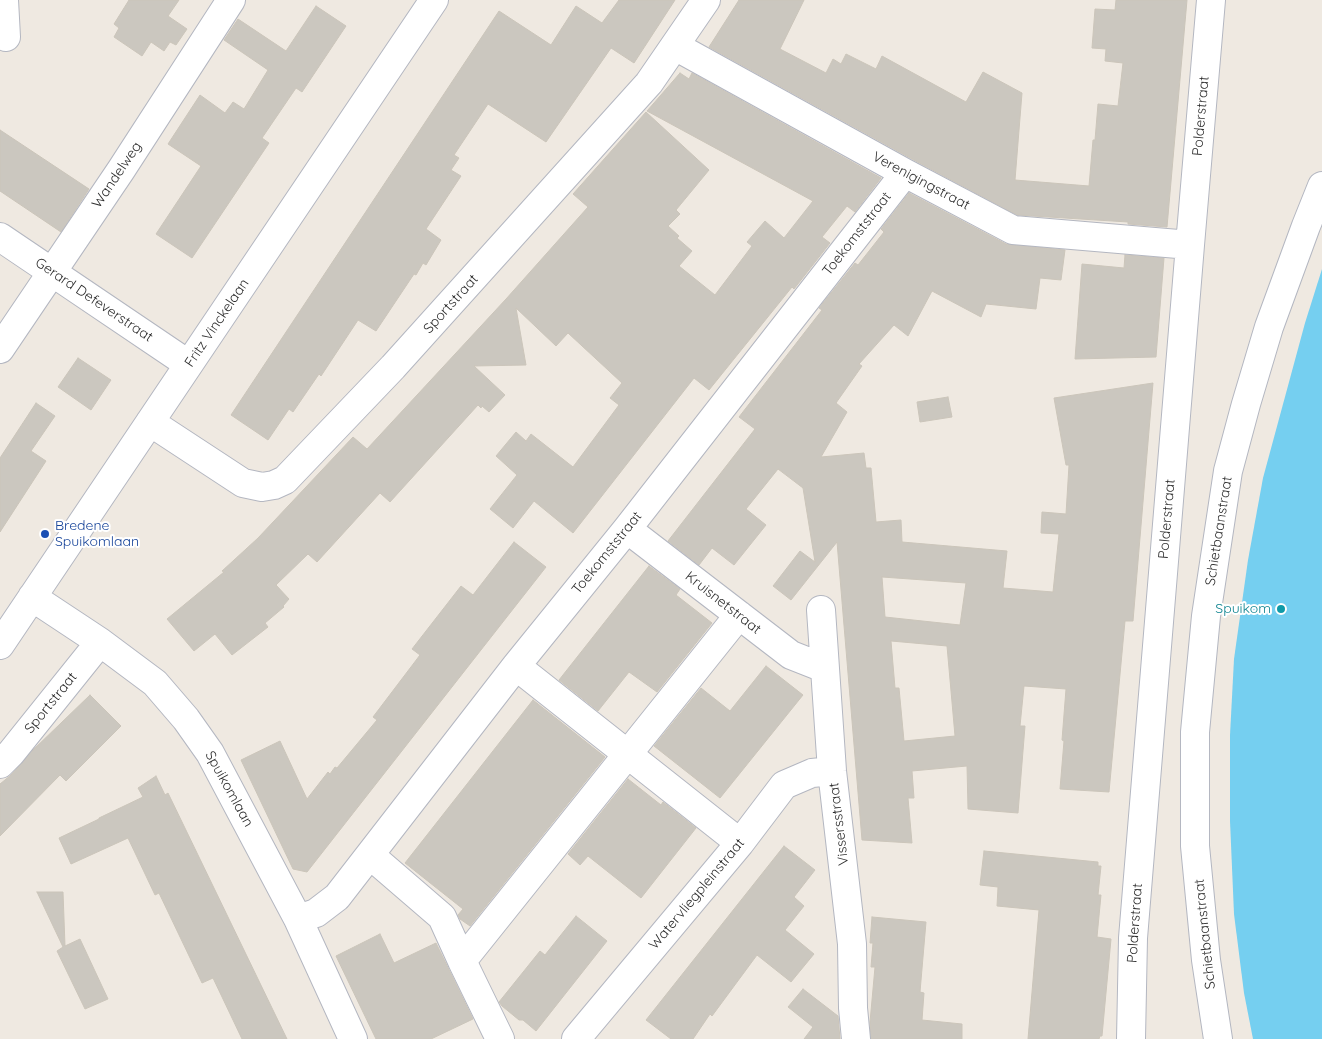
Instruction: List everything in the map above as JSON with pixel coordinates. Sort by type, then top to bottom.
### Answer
[{"type":"street","points":[[4,0],[6,37]]},
{"type":"street","name":"Wandelweg","points":[[0,349],[121,170],[231,0]]},
{"type":"street","name":"Fritz Vinckelaan","points":[[0,645],[434,0]]},
{"type":"street","name":"Sportstraat","points":[[150,422],[242,483],[262,487],[274,486],[285,480],[393,367],[649,82],[706,0]]},
{"type":"street","name":"Polderstraat","points":[[1131,1039],[1133,938],[1212,0]]},
{"type":"street","name":"Verenigingstraat","points":[[675,46],[905,173],[1013,230],[1190,245]]},
{"type":"street","name":"Toekomststraat","points":[[298,919],[316,913],[337,897],[516,666],[627,529],[905,173]]},
{"type":"street","name":"Schietbaanstraat","points":[[1218,1039],[1206,960],[1195,846],[1195,732],[1206,616],[1228,471],[1246,404],[1269,327],[1322,186]]},
{"type":"street","name":"Gerard Defeverstraat","points":[[0,237],[188,364]]},
{"type":"street","name":"Kruisnetstraat","points":[[627,529],[791,655],[824,668]]},
{"type":"street","name":"Spuikomlaan","points":[[32,597],[100,642],[155,682],[186,719],[210,753],[298,919],[353,1039]]},
{"type":"street","name":"Vissersstraat","points":[[820,610],[832,771],[852,944],[853,1008],[856,1039]]},
{"type":"street","points":[[462,961],[739,615]]},
{"type":"street","name":"Sportstraat","points":[[0,764],[100,642]]},
{"type":"street","points":[[516,666],[740,843]]},
{"type":"street","name":"Watervliegpleinstraat","points":[[576,1039],[740,843],[784,785],[812,773],[832,771]]},
{"type":"street","points":[[370,855],[442,917],[500,1039]]},
{"type":"water","name":"Spuikom","points":[[1322,269],[1322,1039],[1253,1039],[1244,993],[1234,914],[1230,821],[1230,735],[1234,659],[1248,560],[1263,478],[1305,323]]},
{"type":"building","points":[[129,0],[179,0],[168,16],[187,29],[176,45],[170,42],[164,51],[151,42],[142,56],[114,37],[119,28],[114,24]]},
{"type":"building","points":[[619,0],[675,0],[634,63],[611,48],[546,142],[488,104],[454,155],[459,158],[451,170],[461,176],[426,229],[441,240],[426,265],[423,263],[416,275],[414,274],[376,331],[358,320],[321,376],[319,374],[293,412],[289,409],[268,440],[231,415],[499,11],[551,45],[576,6],[602,23]]},
{"type":"building","points":[[739,0],[804,0],[780,49],[826,73],[833,59],[841,64],[846,54],[876,69],[882,56],[966,102],[983,72],[1022,93],[1015,180],[1089,186],[1098,104],[1118,106],[1123,63],[1105,61],[1106,49],[1092,48],[1095,9],[1115,10],[1116,0],[1187,0],[1167,227],[1128,224],[1128,222],[1017,215],[709,47]]},
{"type":"building","points":[[316,6],[346,26],[302,92],[296,88],[262,138],[269,143],[192,258],[156,234],[201,166],[168,144],[200,95],[225,113],[233,102],[244,109],[268,70],[224,40],[238,19],[286,51]]},
{"type":"building","points":[[680,73],[689,79],[692,73],[881,178],[855,212],[847,206],[822,237],[830,243],[709,390],[694,378],[573,533],[534,501],[513,528],[490,509],[517,475],[496,456],[516,432],[526,441],[531,434],[573,467],[619,405],[610,398],[622,383],[568,333],[556,346],[516,308],[526,365],[474,366],[505,395],[489,412],[478,405],[390,502],[380,493],[317,562],[308,554],[276,585],[289,599],[284,607],[265,623],[268,627],[232,655],[215,634],[194,651],[167,619],[224,572],[222,571],[258,538],[353,437],[367,449],[588,207],[573,194],[646,112],[709,170],[676,210],[680,214],[668,226],[679,236],[677,238],[692,251],[679,266],[715,295],[752,246],[747,242],[765,221],[784,238],[813,201],[647,111]]},
{"type":"building","points":[[0,130],[89,189],[61,232],[0,191]]},
{"type":"building","points":[[909,193],[1006,244],[1065,250],[1061,280],[1040,278],[1036,309],[986,304],[981,317],[932,291],[908,336],[894,325],[859,364],[862,366],[836,403],[847,412],[821,457],[864,453],[866,468],[871,468],[876,522],[901,520],[902,542],[1007,551],[1003,588],[1053,592],[1059,534],[1041,533],[1042,512],[1066,514],[1069,465],[1066,465],[1054,398],[1153,383],[1133,621],[1125,621],[1109,792],[1060,789],[1066,689],[1024,686],[1020,726],[1025,726],[1018,813],[968,809],[967,766],[912,771],[914,798],[908,798],[912,843],[862,840],[837,542],[791,600],[773,586],[800,551],[815,562],[803,488],[778,469],[746,509],[766,525],[734,565],[712,548],[699,565],[668,541],[755,429],[739,417],[822,310],[819,308],[855,263],[858,265],[884,232],[881,229]],"holes":[[[882,577],[966,583],[960,625],[885,617]],[[891,641],[947,646],[955,736],[904,741],[899,688],[895,688]]]},
{"type":"building","points":[[1125,255],[1164,258],[1156,357],[1075,359],[1082,264],[1124,268]]},
{"type":"building","points":[[78,358],[111,380],[91,410],[58,387]]},
{"type":"building","points":[[948,397],[952,417],[920,422],[917,402]]},
{"type":"building","points":[[36,403],[55,416],[31,451],[46,461],[0,532],[0,458]]},
{"type":"building","points":[[514,542],[546,567],[307,872],[293,869],[241,760],[280,741],[307,799],[328,772],[330,774],[335,767],[337,768],[377,720],[373,717],[420,655],[412,649],[461,586],[473,595]]},
{"type":"building","points":[[649,566],[680,589],[676,595],[712,623],[657,692],[629,672],[598,711],[559,680]]},
{"type":"building","points":[[766,666],[803,695],[720,798],[654,746],[701,688],[730,711]]},
{"type":"building","points":[[90,695],[121,726],[66,781],[60,775],[0,836],[0,784]]},
{"type":"building","points":[[533,700],[605,757],[470,926],[460,919],[458,915],[463,909],[405,863]]},
{"type":"building","points":[[156,776],[165,795],[168,793],[287,1039],[242,1039],[213,978],[202,983],[159,893],[155,895],[128,838],[71,864],[59,838],[143,797],[138,788]]},
{"type":"building","points":[[628,779],[661,805],[663,802],[696,828],[641,898],[588,856],[580,865],[568,854]]},
{"type":"building","points":[[784,846],[815,870],[794,897],[804,906],[785,930],[814,954],[791,982],[757,955],[712,1016],[710,1014],[693,1039],[671,1039],[646,1020]]},
{"type":"building","points":[[984,851],[1098,862],[1098,866],[1101,866],[1098,895],[1101,895],[1097,937],[1111,939],[1102,1036],[1099,1039],[1028,1039],[1039,910],[997,906],[998,887],[980,885]]},
{"type":"building","points":[[37,892],[63,892],[65,946],[80,939],[108,999],[85,1009],[57,951],[63,947]]},
{"type":"building","points":[[576,916],[607,941],[536,1031],[523,1020],[519,1020],[499,1002],[540,951],[545,955]]},
{"type":"building","points":[[872,917],[926,922],[920,992],[924,993],[922,1020],[962,1024],[962,1039],[871,1039],[870,1022],[875,967],[871,967],[873,943],[870,943]]},
{"type":"building","points":[[380,934],[394,963],[436,943],[473,1019],[431,1039],[376,1039],[336,956]]},
{"type":"building","points":[[803,989],[838,1016],[840,1039],[804,1039],[813,1027],[788,1007]]},
{"type":"place","name":"Bredene Spuikomlaan","points":[[45,534]]},
{"type":"place","name":"Spuikom","points":[[1281,609]]}]
